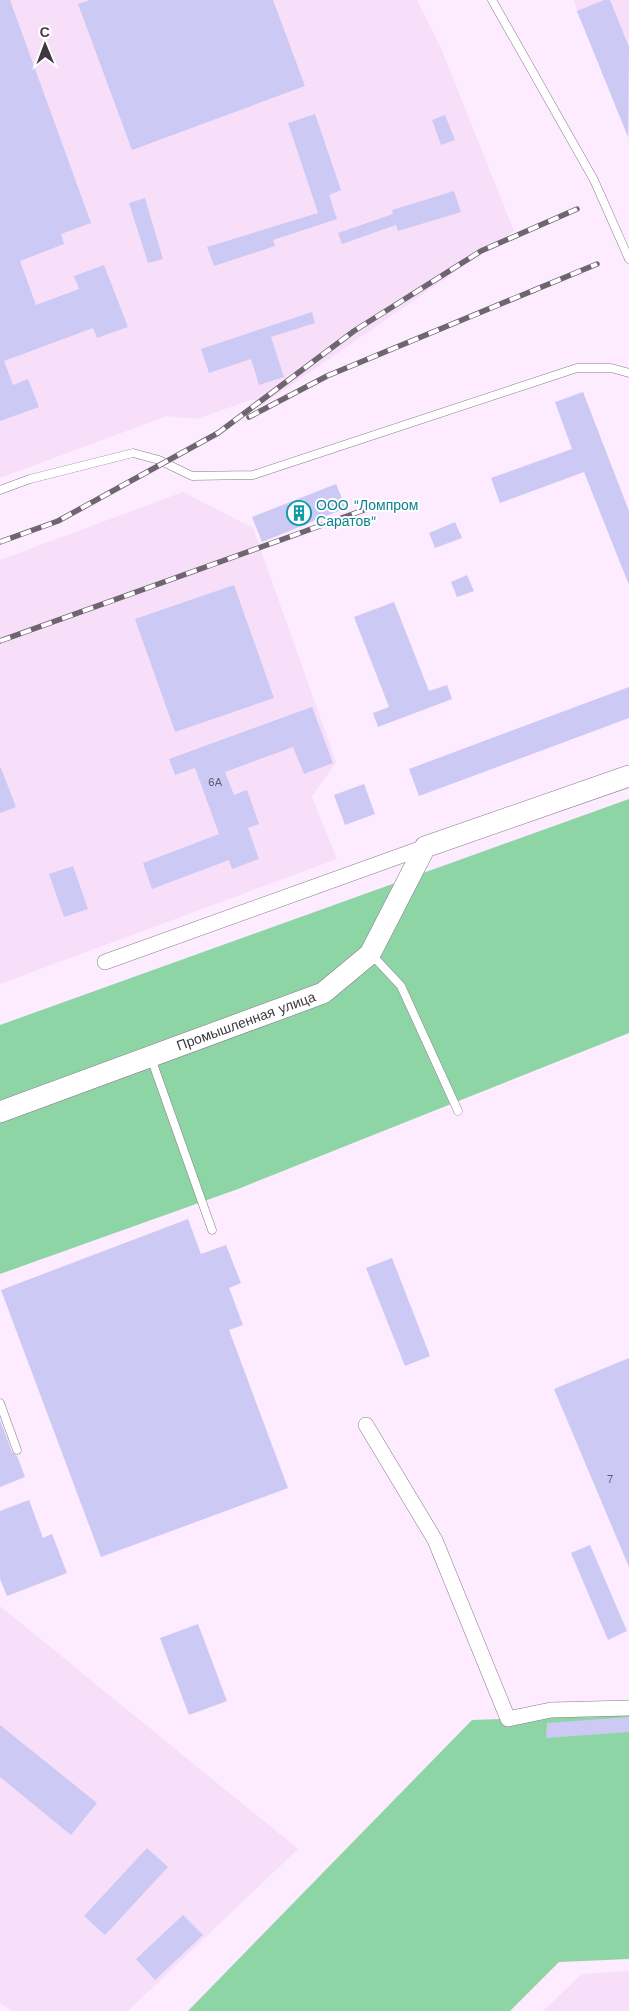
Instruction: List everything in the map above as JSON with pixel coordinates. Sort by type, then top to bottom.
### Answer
[{"type":"street","points":[[105,962],[425,847],[629,777]]},
{"type":"street","name":"Промышленная улица","points":[[0,1112],[323,993],[370,954],[425,847]]},
{"type":"street","points":[[366,1425],[435,1540],[508,1719],[551,1710],[629,1708]]},
{"type":"lane","points":[[492,0],[594,180],[629,259]]},
{"type":"lane","points":[[0,490],[30,478],[133,453],[159,460],[192,476],[253,475],[577,368],[611,368],[629,373]]},
{"type":"lane","points":[[370,954],[401,986],[458,1111]]},
{"type":"lane","points":[[150,1056],[212,1230]]},
{"type":"lane","points":[[0,1403],[17,1450]]},
{"type":"shaded area","points":[[0,0],[417,0],[441,48],[514,231],[261,406],[254,399],[196,419],[167,416],[0,478]]},
{"type":"shaded area","points":[[574,0],[629,0],[629,138],[577,11]]},
{"type":"shaded area","points":[[183,492],[253,528],[336,762],[312,797],[337,859],[0,984],[0,560]]},
{"type":"shaded area","points":[[0,1606],[298,1849],[128,2011],[12,2011],[0,2003]]},
{"type":"shaded area","points":[[629,1971],[629,2011],[543,2011],[582,1974]]},
{"type":"green space","points":[[629,799],[629,1033],[238,1189],[0,1274],[0,1025]]},
{"type":"green space","points":[[629,1715],[629,1959],[559,1962],[510,2011],[188,2011],[472,1720]]},
{"type":"building","points":[[0,0],[10,0],[91,223],[61,234],[64,244],[20,261],[36,305],[79,289],[74,276],[104,265],[128,327],[97,338],[93,328],[4,361],[13,385],[28,379],[39,407],[0,421]]},
{"type":"building","points":[[90,0],[273,0],[305,86],[132,150],[78,4]]},
{"type":"building","points":[[604,0],[610,0],[629,47],[628,137],[577,11]]},
{"type":"building","points":[[315,114],[341,190],[329,195],[337,219],[273,240],[275,246],[214,266],[207,247],[318,213],[288,123]]},
{"type":"building","points":[[445,115],[455,140],[441,145],[432,120]]},
{"type":"building","points":[[454,191],[461,212],[398,231],[396,225],[342,244],[338,233],[393,214],[392,210]]},
{"type":"building","points":[[145,198],[163,259],[148,263],[129,203]]},
{"type":"building","points":[[312,312],[315,323],[271,337],[284,377],[259,385],[251,359],[209,373],[201,349]]},
{"type":"building","points":[[583,392],[629,511],[629,585],[584,472],[500,503],[491,478],[572,449],[555,402]]},
{"type":"building","name":"ООО \"Ломпром Саратов\"","points":[[336,484],[346,508],[262,542],[252,517]]},
{"type":"building","points":[[455,522],[462,538],[435,548],[429,533]]},
{"type":"building","points":[[467,575],[474,591],[457,597],[451,582]]},
{"type":"building","points":[[234,585],[274,698],[175,732],[135,619]]},
{"type":"building","points":[[394,602],[429,691],[447,685],[452,699],[378,727],[373,713],[389,707],[354,617]]},
{"type":"building","points":[[629,687],[629,718],[419,796],[409,769]]},
{"type":"building","points":[[312,707],[333,763],[304,774],[293,747],[225,772],[234,795],[247,790],[259,824],[248,828],[259,859],[232,869],[229,860],[152,889],[143,863],[219,834],[195,768],[175,775],[169,759]]},
{"type":"building","points":[[0,768],[16,807],[0,813]]},
{"type":"building","points":[[364,784],[375,814],[345,825],[334,795]]},
{"type":"building","points":[[73,866],[88,909],[64,917],[49,874]]},
{"type":"building","points":[[188,1219],[201,1254],[226,1245],[241,1283],[229,1288],[243,1325],[229,1330],[288,1488],[101,1557],[1,1290]]},
{"type":"building","points":[[392,1258],[430,1356],[405,1366],[366,1268]]},
{"type":"building","points":[[629,1358],[629,1567],[554,1389]]},
{"type":"building","points":[[0,1420],[12,1452],[17,1456],[25,1477],[0,1487]]},
{"type":"building","points":[[29,1500],[43,1538],[52,1534],[67,1573],[7,1596],[0,1579],[0,1511]]},
{"type":"building","points":[[590,1545],[627,1631],[608,1640],[571,1553]]},
{"type":"building","points":[[198,1624],[227,1701],[189,1715],[160,1638]]},
{"type":"building","points":[[629,1717],[629,1732],[546,1738],[547,1723]]},
{"type":"building","points":[[0,1725],[97,1803],[71,1835],[0,1777]]},
{"type":"building","points":[[147,1848],[168,1867],[105,1935],[84,1916]]},
{"type":"building","points":[[183,1915],[203,1935],[155,1980],[136,1959]]},
{"type":"railway","points":[[0,542],[58,521],[218,433],[354,331],[481,251],[577,209]]},
{"type":"railway","points":[[249,417],[327,376],[597,264]]},
{"type":"railway","points":[[0,641],[364,510]]},
{"type":"place","name":"ООО \"Ломпром Саратов\"","points":[[299,513]]}]
